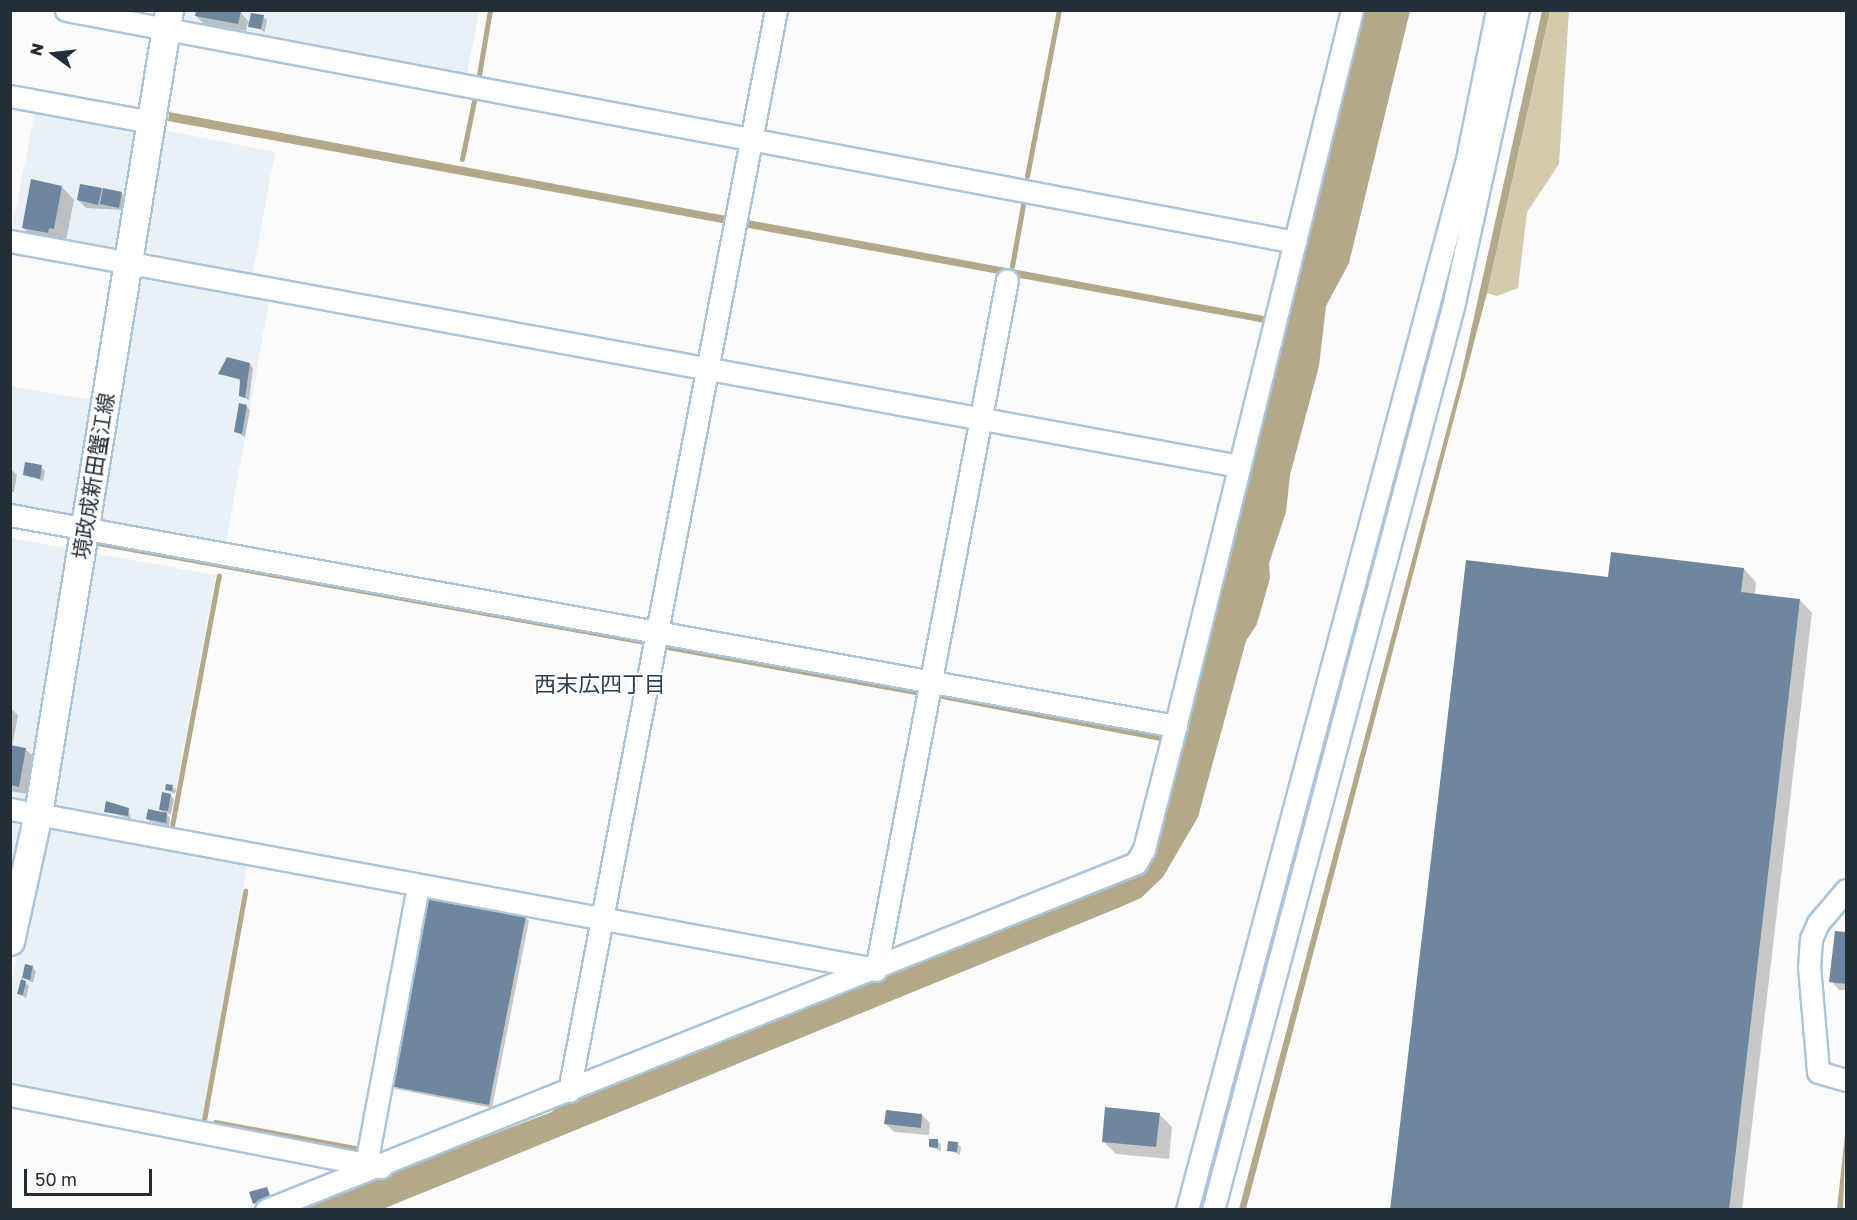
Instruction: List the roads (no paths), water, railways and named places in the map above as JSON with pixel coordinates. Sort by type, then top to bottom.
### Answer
[{"type":"main road","name":"境政成新田蟹江線","points":[[10,941],[38,814],[167,20]]},
{"type":"street","points":[[66,10],[167,20],[751,142],[1295,242]]},
{"type":"street","points":[[569,1091],[604,920],[776,10]]},
{"type":"street","points":[[266,1209],[876,969],[1136,863],[1144,849],[1174,733],[1352,10]]},
{"type":"street","points":[[1187,1209],[1467,159],[1497,10]]},
{"type":"street","points":[[1213,1209],[1453,308],[1518,10]]},
{"type":"street","points":[[10,96],[151,122]]},
{"type":"street","points":[[10,241],[1239,466]]},
{"type":"street","points":[[876,969],[1007,280]]},
{"type":"street","points":[[10,515],[930,682],[1174,733]]},
{"type":"street","points":[[10,809],[876,969]]},
{"type":"street","points":[[374,1165],[418,885]]},
{"type":"street","points":[[1846,890],[1818,923],[1810,939],[1809,966],[1818,1072],[1846,1080]]},
{"type":"street","points":[[10,1095],[374,1165]]},
{"type":"waterway","points":[[479,75],[490,10]]},
{"type":"waterway","points":[[1027,176],[1059,10]]},
{"type":"waterway","points":[[462,159],[474,101]]},
{"type":"waterway","points":[[1012,266],[1023,205]]},
{"type":"waterway","points":[[171,831],[219,575]]},
{"type":"waterway","points":[[204,1120],[245,891]]},
{"type":"waterway","points":[[215,1122],[355,1148]]},
{"type":"district","name":"西末広四丁目","points":[[600,684]]}]
